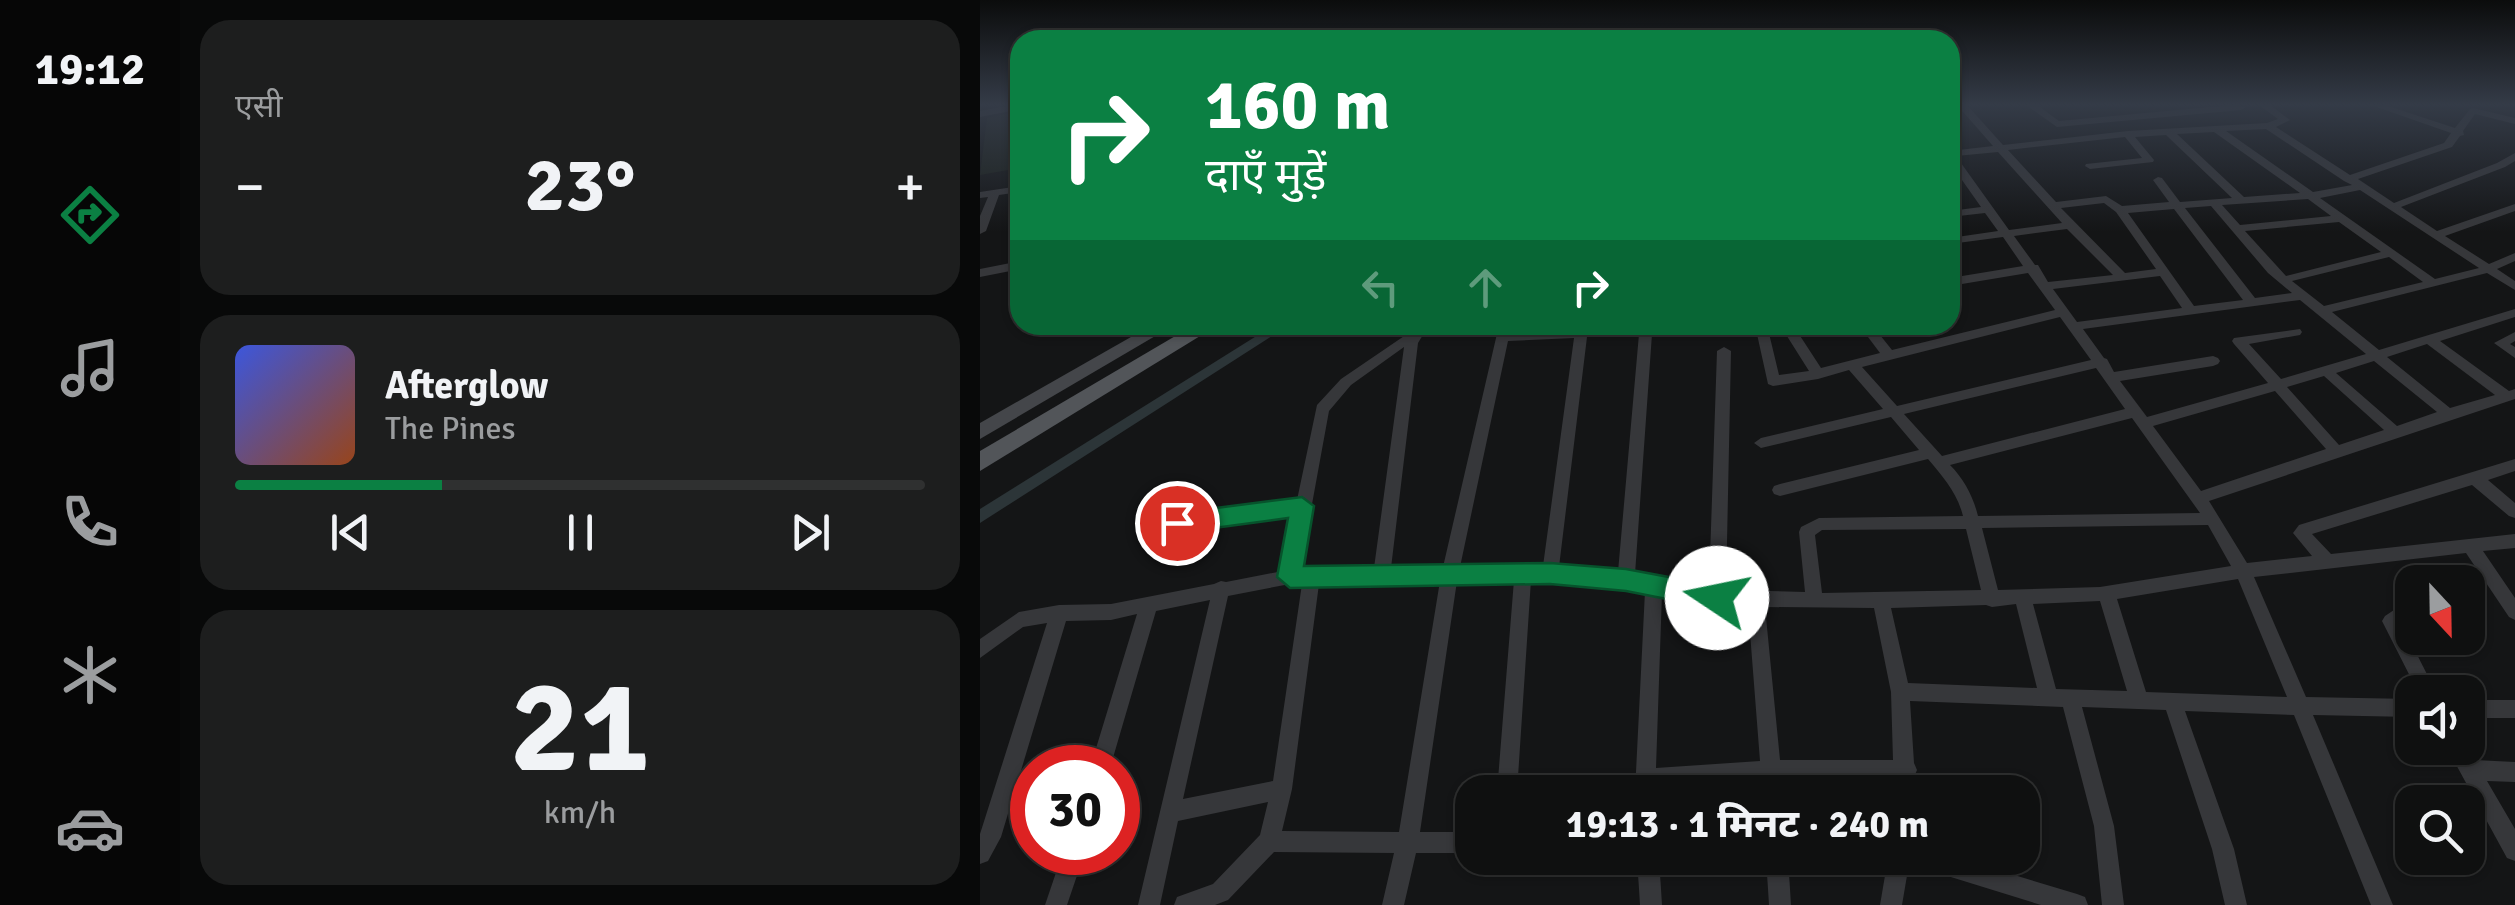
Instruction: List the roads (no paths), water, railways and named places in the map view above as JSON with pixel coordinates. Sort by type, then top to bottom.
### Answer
[{"type":"main road","points":[[980,448],[1171,335]]},
{"type":"main road","points":[[980,462],[1191,335]]},
{"type":"street","points":[[1960,153],[2000,147]]},
{"type":"street","points":[[2002,147],[2120,275]]},
{"type":"street","points":[[2090,166],[2150,160],[2139,147]]},
{"type":"street","points":[[2185,147],[2240,199]]},
{"type":"street","points":[[2241,147],[2433,283]]},
{"type":"street","points":[[2301,147],[2515,286]]},
{"type":"street","points":[[2348,178],[2441,147]]},
{"type":"street","points":[[2392,207],[2501,166],[2515,156]]},
{"type":"street","points":[[1960,168],[2213,519],[2243,571],[2382,905]]},
{"type":"street","points":[[2158,180],[2251,302]]},
{"type":"street","points":[[1960,183],[1970,182]]},
{"type":"street","points":[[2120,210],[2310,196],[2361,187]]},
{"type":"street","points":[[980,195],[1010,190]]},
{"type":"street","points":[[980,231],[995,192]]},
{"type":"street","points":[[2053,206],[2106,199],[2120,210],[2191,311]]},
{"type":"street","points":[[2214,202],[2283,280],[2448,414]]},
{"type":"street","points":[[2436,235],[2515,206]]},
{"type":"street","points":[[1960,213],[1990,209]]},
{"type":"street","points":[[2236,229],[2341,218]]},
{"type":"street","points":[[1960,240],[2070,225]]},
{"type":"street","points":[[2283,280],[2390,253]]},
{"type":"street","points":[[2322,311],[2488,268],[2515,256]]},
{"type":"street","points":[[980,274],[1010,267]]},
{"type":"street","points":[[1960,280],[2034,268]]},
{"type":"street","points":[[2048,286],[2164,272]]},
{"type":"street","points":[[2076,326],[2302,296]]},
{"type":"street","points":[[1763,335],[1773,381],[1818,374],[2065,312]]},
{"type":"street","points":[[1780,490],[2274,386],[2515,313]]},
{"type":"street","points":[[2295,332],[2238,341],[2274,386],[2337,452]]},
{"type":"street","points":[[980,432],[1148,335]]},
{"type":"street","points":[[1184,905],[1220,892],[1269,841],[1282,790],[1302,506],[1326,402],[1410,335]]},
{"type":"street","points":[[1381,577],[1417,335]]},
{"type":"street","points":[[1393,905],[1407,845],[1450,574],[1502,335]]},
{"type":"street","points":[[1550,574],[1581,335]]},
{"type":"street","points":[[1626,580],[1646,335]]},
{"type":"street","points":[[1793,335],[1818,374]]},
{"type":"street","points":[[1873,335],[1888,354]]},
{"type":"street","points":[[2515,336],[2502,343],[2515,354]]},
{"type":"street","points":[[2429,339],[2510,395]]},
{"type":"street","points":[[1717,598],[1724,351]]},
{"type":"street","points":[[2113,378],[2213,361]]},
{"type":"street","points":[[1760,443],[2102,362]]},
{"type":"street","points":[[1852,365],[1935,458],[1967,502],[1992,600]]},
{"type":"street","points":[[2326,371],[2396,432]]},
{"type":"street","points":[[2198,498],[2510,395]]},
{"type":"street","points":[[2328,562],[2305,541],[2301,534],[2305,530],[2515,465]]},
{"type":"street","points":[[2475,478],[2515,512]]},
{"type":"street","points":[[1177,523],[1302,506]]},
{"type":"street","points":[[1814,600],[1807,532],[1811,526],[2213,519]]},
{"type":"street","points":[[980,650],[1019,620],[1059,613],[1096,614],[1221,588],[1300,577],[1523,573],[1626,580],[1717,598],[1992,600],[2107,593],[2243,571],[2515,541]]},
{"type":"street","points":[[2470,546],[2515,612]]},
{"type":"street","points":[[1508,775],[1523,573]]},
{"type":"street","points":[[1645,775],[1654,586]]},
{"type":"street","points":[[1149,905],[1221,588]]},
{"type":"street","points":[[2107,593],[2140,702]]},
{"type":"street","points":[[2023,598],[2104,826],[2113,905]]},
{"type":"street","points":[[1756,599],[1772,775]]},
{"type":"street","points":[[1881,601],[1900,692],[1907,775]]},
{"type":"street","points":[[1107,745],[1150,604]]},
{"type":"street","points":[[980,852],[990,837],[1059,613]]},
{"type":"street","points":[[1900,692],[2395,708]]},
{"type":"street","points":[[2173,702],[2223,849],[2236,905]]},
{"type":"street","points":[[2485,709],[2515,710]]},
{"type":"street","points":[[2467,765],[2515,850]]},
{"type":"street","points":[[1732,775],[1772,770],[1907,770]]},
{"type":"street","points":[[2470,770],[2515,772]]},
{"type":"street","points":[[1168,813],[1282,790]]},
{"type":"street","points":[[1269,841],[1455,844]]},
{"type":"street","points":[[1056,905],[1066,875]]},
{"type":"street","points":[[1649,875],[1650,905]]},
{"type":"street","points":[[1778,875],[1780,905]]},
{"type":"street","points":[[1892,905],[1896,875]]},
{"type":"street","points":[[1980,875],[2077,905]]},
{"type":"waterway","points":[[980,517],[1267,335]]}]
